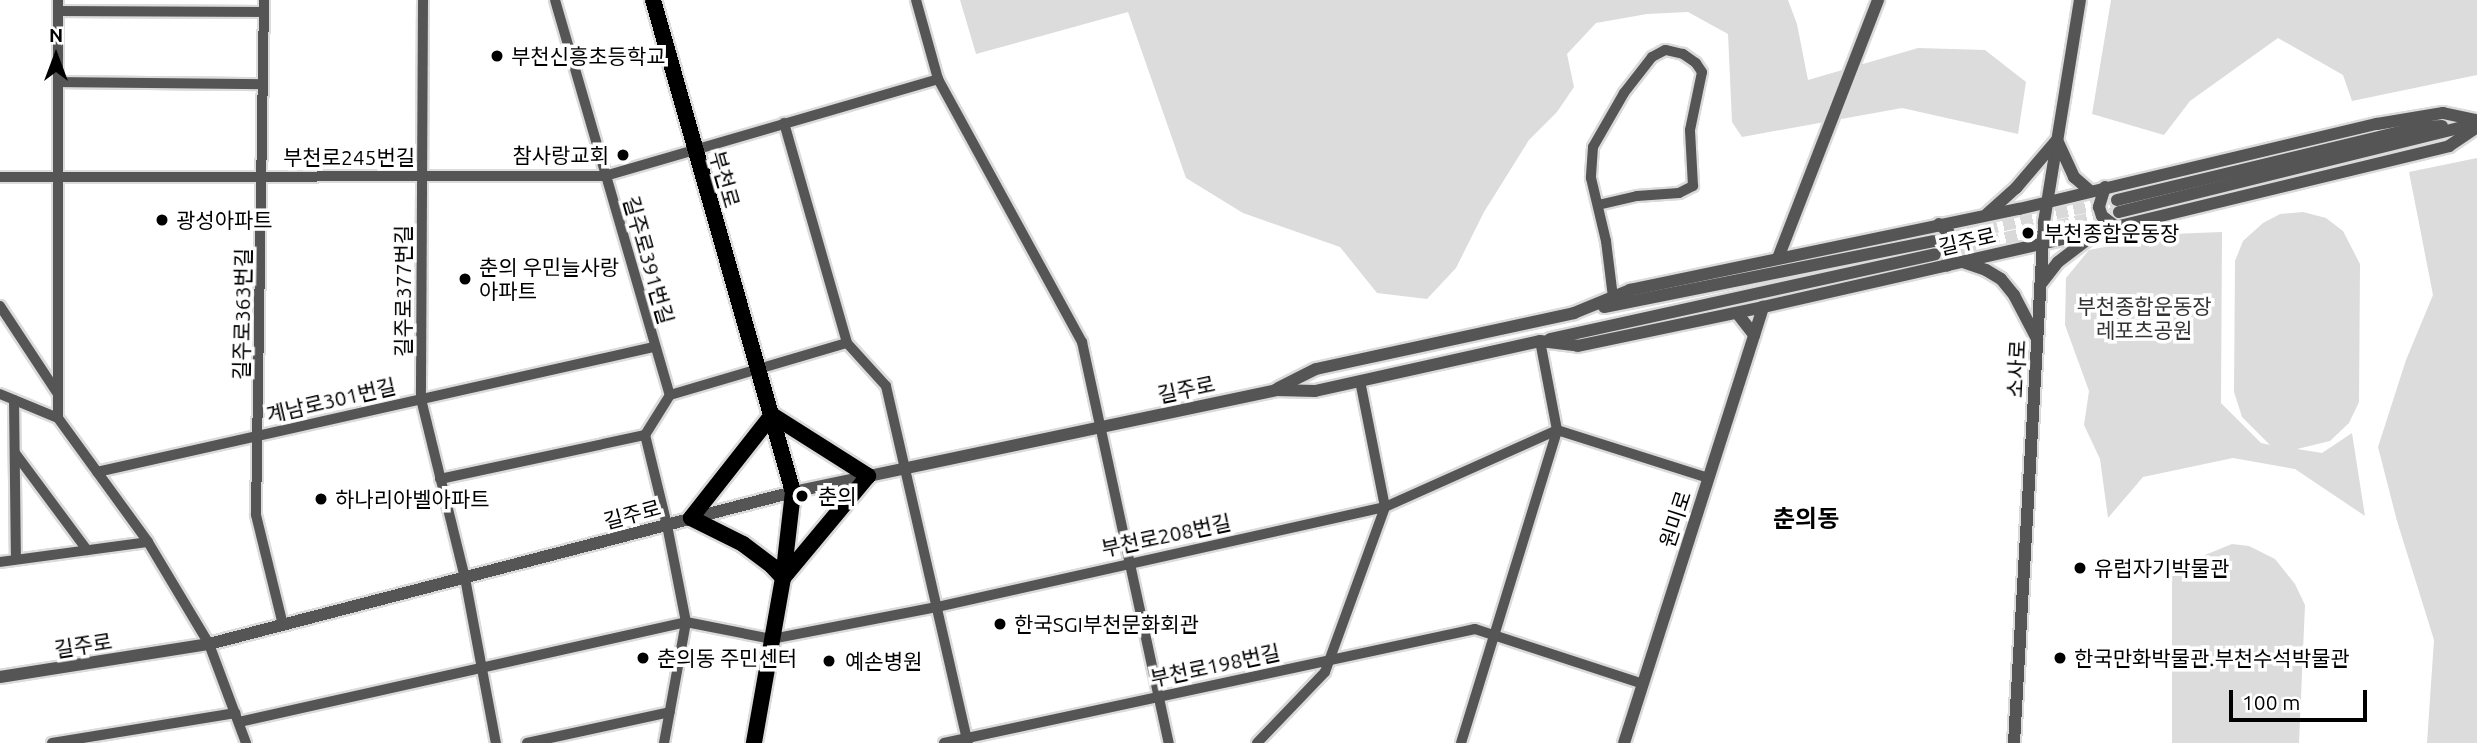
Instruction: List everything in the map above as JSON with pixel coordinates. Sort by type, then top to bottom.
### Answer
[{"type":"main road","name":"부천로","points":[[653,0],[793,492],[783,578],[754,743]]},
{"type":"main road","points":[[772,415],[868,476],[783,578],[743,544],[691,518],[772,415]]},
{"type":"street","name":"길주로363번길","points":[[264,0],[256,515],[284,625]]},
{"type":"street","name":"길주로377번길","points":[[423,0],[422,399],[464,578],[496,743]]},
{"type":"street","name":"길주로391번길","points":[[555,0],[670,395]]},
{"type":"street","points":[[916,0],[938,79],[1082,342],[1103,426],[1169,743]]},
{"type":"street","points":[[1778,258],[1878,0]]},
{"type":"street","name":"소사로","points":[[2014,743],[2043,243],[2047,202],[2080,0]]},
{"type":"street","points":[[58,418],[58,6],[264,12]]},
{"type":"street","points":[[1598,205],[1637,196],[1679,194],[1693,186],[1690,130],[1702,72],[1696,63],[1683,54],[1665,50],[1652,57],[1602,128],[1590,161],[1613,297]]},
{"type":"street","name":"부천로245번길","points":[[0,177],[606,176],[694,148],[938,79]]},
{"type":"street","points":[[58,82],[263,85]]},
{"type":"street","name":"길주로","points":[[1574,313],[1630,290],[2047,202],[2377,124],[2443,113],[2477,123]]},
{"type":"street","points":[[784,122],[847,343],[886,386],[967,741]]},
{"type":"street","points":[[2118,206],[2422,127],[2477,123]]},
{"type":"street","name":"길주로","points":[[1540,341],[1577,346],[1737,313],[2109,229],[2449,146],[2477,123]]},
{"type":"street","points":[[1987,215],[2016,188],[2057,140],[2074,177],[2090,191]]},
{"type":"street","points":[[2040,285],[2058,261],[2081,242],[2109,229],[2099,207],[2105,187]]},
{"type":"street","points":[[1938,224],[1949,233],[1951,241],[1951,255],[1947,266]]},
{"type":"street","name":"길주로","points":[[0,677],[209,644],[793,492],[1275,390],[1315,391],[1540,341],[1934,247],[1574,313],[1316,369],[1275,390]]},
{"type":"street","points":[[1963,262],[2001,279],[2014,295],[2037,340]]},
{"type":"street","points":[[0,306],[58,394]]},
{"type":"street","name":"원미로","points":[[1624,743],[1763,307]]},
{"type":"street","points":[[1737,313],[1754,335]]},
{"type":"street","points":[[1461,743],[1557,430],[1540,341]]},
{"type":"street","points":[[440,480],[645,435],[670,395],[847,343]]},
{"type":"street","name":"계남로301번길","points":[[97,472],[654,347]]},
{"type":"street","points":[[1378,356],[1368,362],[1367,369],[1382,376]]},
{"type":"street","points":[[1257,743],[1325,672],[1385,507],[1360,381]]},
{"type":"street","points":[[0,394],[58,418],[148,542],[209,644],[246,743]]},
{"type":"street","points":[[14,400],[16,559]]},
{"type":"street","points":[[1557,430],[1708,478]]},
{"type":"street","name":"부천로208번길","points":[[772,639],[937,607],[1385,507],[1557,430]]},
{"type":"street","points":[[645,435],[667,525],[686,622],[664,743]]},
{"type":"street","points":[[14,453],[87,550]]},
{"type":"street","points":[[0,562],[148,542]]},
{"type":"street","points":[[52,743],[238,717],[480,668],[686,622],[772,639]]},
{"type":"street","name":"부천로198번길","points":[[944,743],[967,741],[1475,629],[1643,684]]},
{"type":"street","points":[[527,743],[670,712]]},
{"type":"green space","points":[[960,0],[1788,0],[1797,24],[1808,80],[1918,48],[1985,50],[2026,82],[2018,134],[1902,108],[1742,137],[1732,122],[1728,34],[1688,12],[1647,14],[1596,23],[1567,54],[1574,87],[1557,112],[1529,140],[1484,212],[1456,268],[1427,299],[1377,293],[1340,247],[1243,213],[1186,178],[1128,12],[976,54]]},
{"type":"green space","points":[[2111,0],[2477,0],[2477,75],[2352,101],[2343,75],[2278,38],[2190,101],[2164,135],[2092,114]]},
{"type":"green space","points":[[2477,158],[2477,743],[2427,743],[2434,640],[2397,521],[2378,447],[2406,360],[2433,295],[2409,172]]},
{"type":"green space","name":"부천종합운동장 레포츠공원","points":[[2303,212],[2326,218],[2343,231],[2360,264],[2359,402],[2349,423],[2330,441],[2297,449],[2322,453],[2352,433],[2365,516],[2295,469],[2233,458],[2143,477],[2108,518],[2100,459],[2084,425],[2089,391],[2065,325],[2066,278],[2089,250],[2171,234],[2222,232],[2221,403],[2261,443],[2270,445],[2242,417],[2234,392],[2235,261],[2243,241],[2263,223],[2280,214]]},
{"type":"green space","points":[[2232,544],[2249,546],[2275,559],[2295,584],[2305,605],[2299,743],[2172,743],[2172,569],[2186,568],[2187,575],[2205,555]]},
{"type":"tunnel","points":[[1933,241],[2117,200]]},
{"type":"tunnel","points":[[1935,254],[2119,212]]},
{"type":"place","name":"부천신흥초등학교","points":[[497,56]]},
{"type":"place","name":"참사랑교회","points":[[623,155]]},
{"type":"place","name":"광성아파트","points":[[162,220]]},
{"type":"place","name":"부천종합운동장","points":[[2028,233]]},
{"type":"place","name":"춘의 우민늘사랑 아파트","points":[[465,279]]},
{"type":"place","name":"춘의","points":[[802,496]]},
{"type":"place","name":"하나리아벨아파트","points":[[321,499]]},
{"type":"place","name":"유럽자기박물관","points":[[2080,568]]},
{"type":"place","name":"한국SGI부천문화회관","points":[[1000,624]]},
{"type":"place","name":"춘의동 주민센터","points":[[643,658]]},
{"type":"place","name":"한국만화박물관.부천수석박물관","points":[[2060,658]]},
{"type":"place","name":"예손병원","points":[[829,661]]},
{"type":"district","name":"춘의동","points":[[1806,519]]}]
